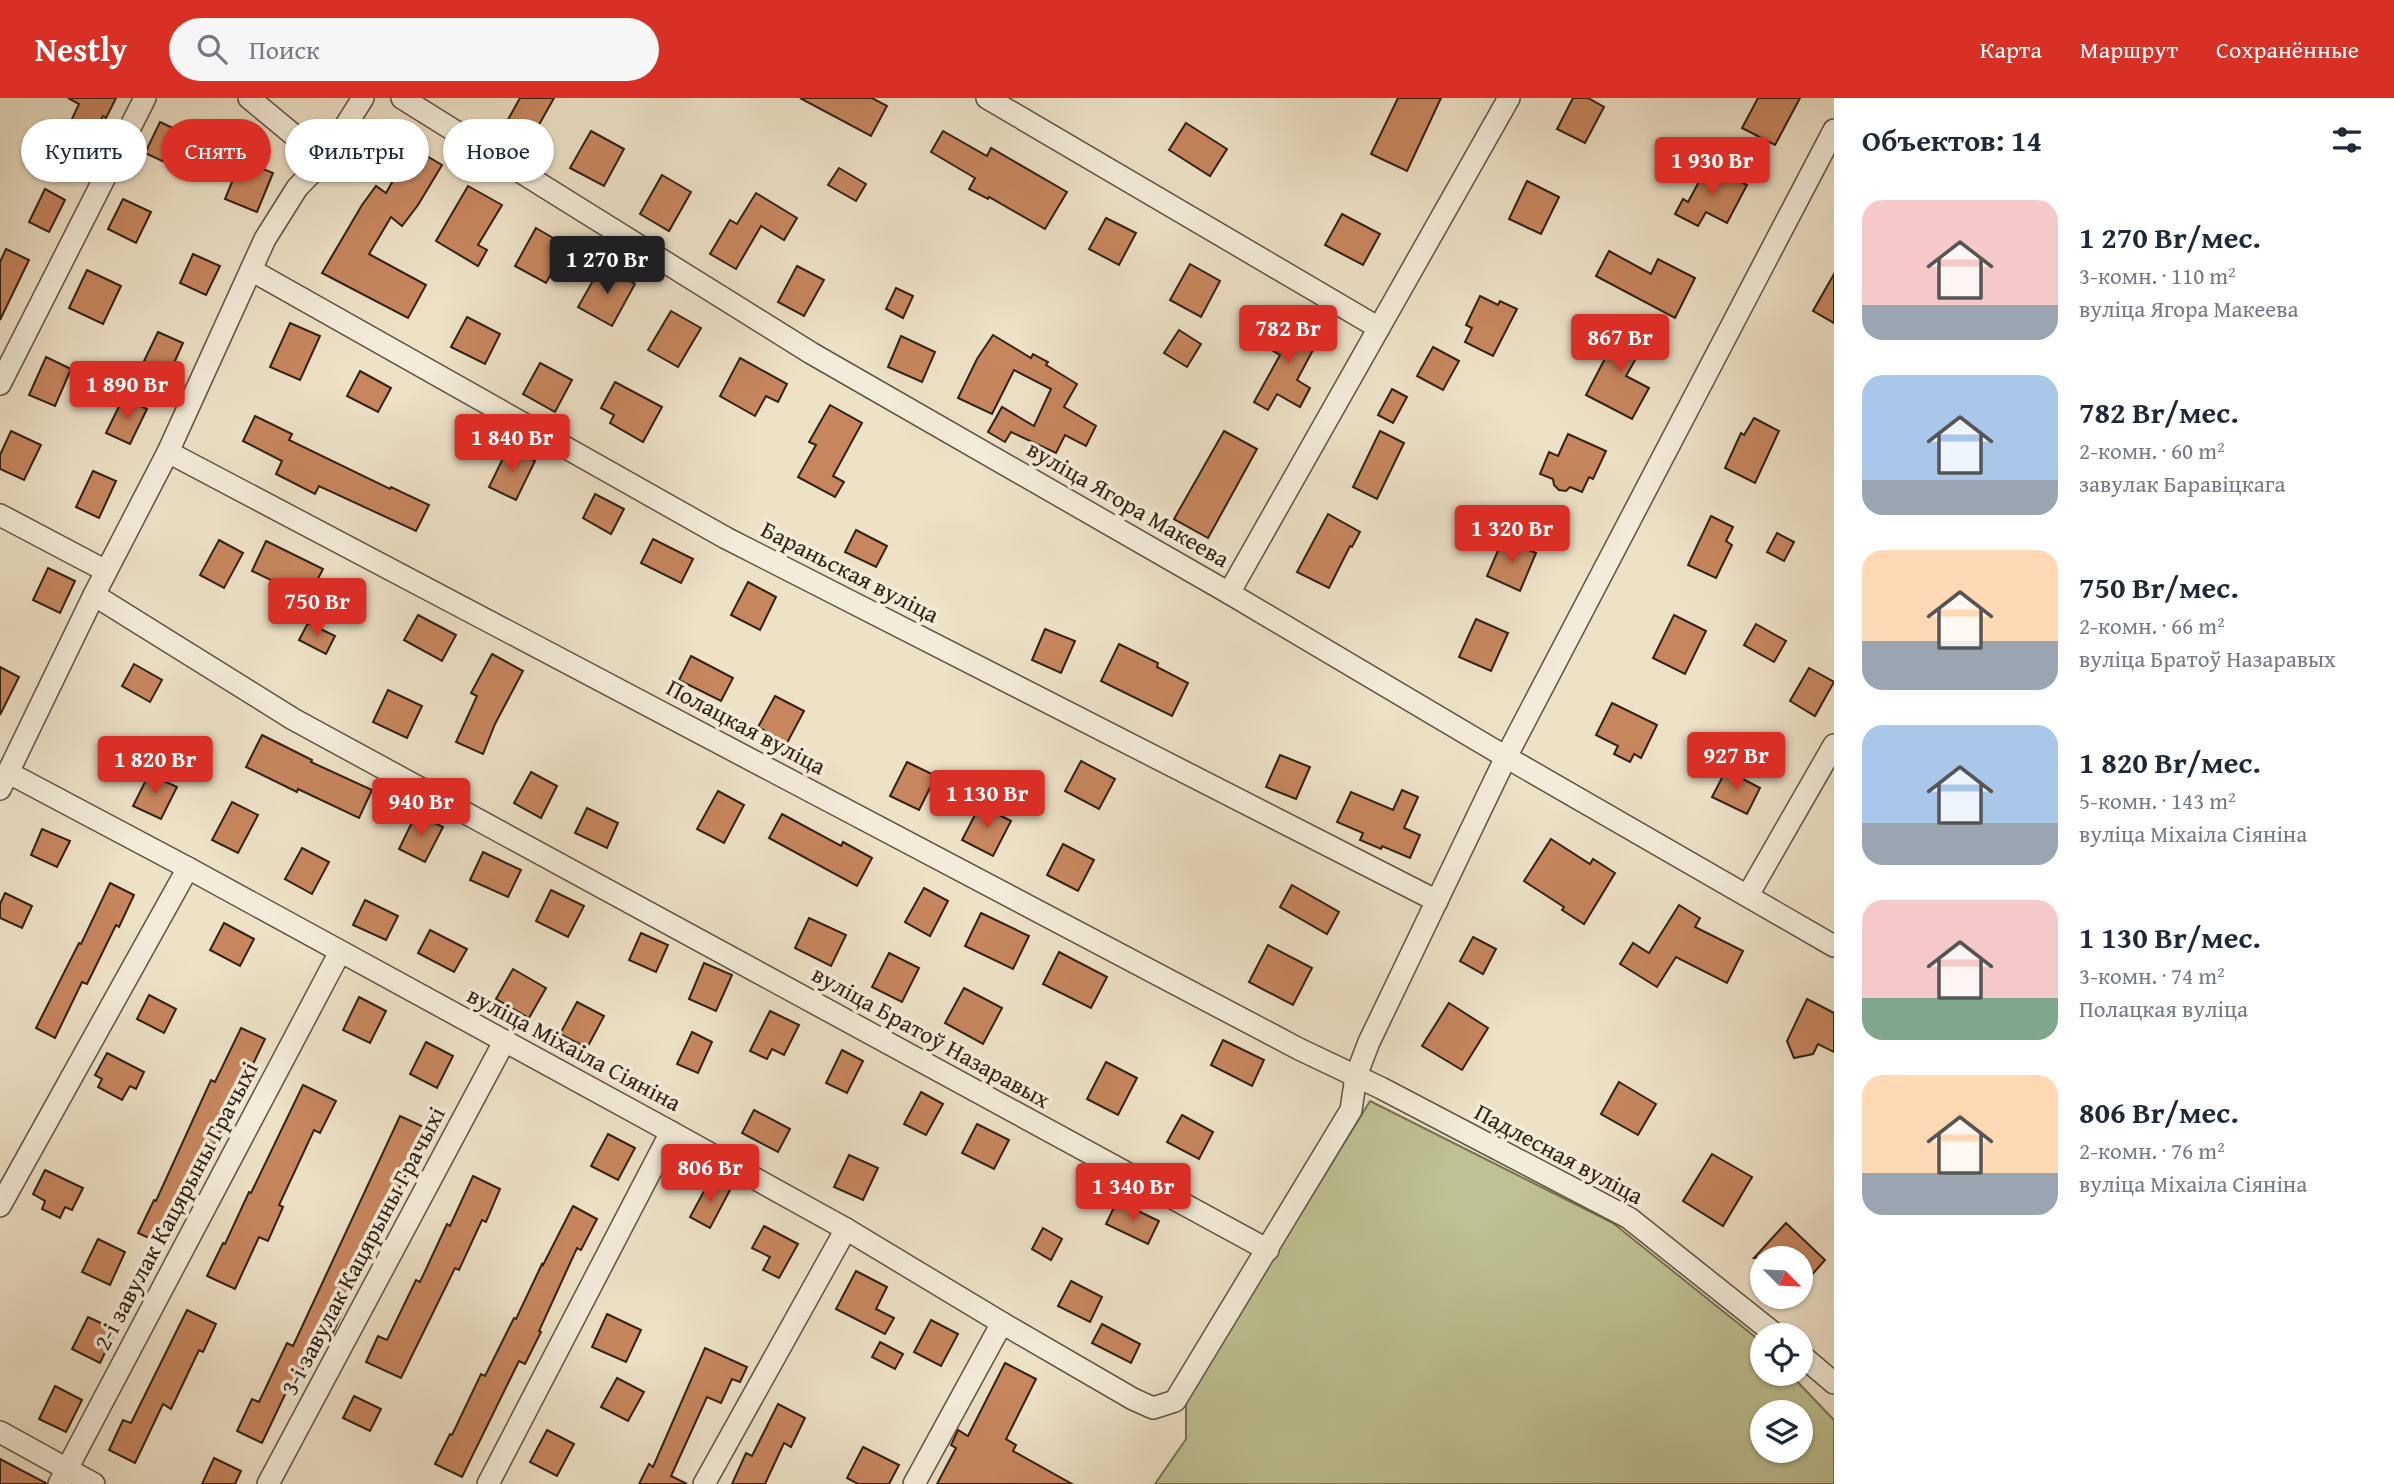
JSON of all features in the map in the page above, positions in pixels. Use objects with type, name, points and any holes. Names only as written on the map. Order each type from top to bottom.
[{"type":"street","points":[[0,384],[145,98]]},
{"type":"street","points":[[249,98],[285,128]]},
{"type":"street","points":[[350,119],[363,98]]},
{"type":"street","name":"вуліца Ягора Макеева","points":[[402,98],[811,353],[1834,946]]},
{"type":"street","points":[[986,98],[1379,328]]},
{"type":"street","points":[[1229,593],[1509,98]]},
{"type":"street","points":[[1268,1250],[1352,1110],[1356,1076],[1369,1042],[1506,757],[1834,130]]},
{"type":"street","points":[[4,781],[94,595],[168,452],[265,239],[303,182]]},
{"type":"street","name":"Бараньская вуліца","points":[[251,270],[726,538],[1437,901]]},
{"type":"street","name":"Полацкая вуліца","points":[[168,452],[1299,1049]]},
{"type":"street","points":[[0,515],[106,571]]},
{"type":"street","name":"вуліца Братоў Назаравых","points":[[94,595],[293,719],[1268,1250]]},
{"type":"street","points":[[1748,895],[1834,746]]},
{"type":"street","name":"вуліца Міхаіла Сіяніна","points":[[4,781],[188,868],[846,1229],[1002,1323],[1153,1408],[1175,1401],[1268,1250]]},
{"type":"street","points":[[0,1206],[188,868]]},
{"type":"street","name":"2-і завулак Кацярыны Грачыхі","points":[[63,1477],[340,952]]},
{"type":"street","name":"3-і завулак Кацярыны Грачыхі","points":[[268,1484],[504,1042]]},
{"type":"street","name":"Падлесная вуліца","points":[[1299,1049],[1629,1218],[1761,1323]]},
{"type":"street","points":[[488,1484],[671,1132]]},
{"type":"street","points":[[704,1484],[846,1229]]},
{"type":"street","points":[[914,1484],[1002,1323]]},
{"type":"street","points":[[1813,1365],[1834,1383]]},
{"type":"street","points":[[0,1432],[63,1477],[94,1484]]},
{"type":"green space","points":[[1370,1101],[1613,1223],[1750,1333],[1750,1386],[1801,1386],[1834,1420],[1834,1484],[1155,1484],[1186,1439],[1186,1401]]},
{"type":"building","points":[[68,98],[116,98],[106,118],[103,116],[102,119],[72,119],[79,104]]},
{"type":"building","points":[[520,98],[554,98],[542,119],[508,119]]},
{"type":"building","points":[[800,98],[872,98],[887,106],[871,136]]},
{"type":"building","points":[[1398,98],[1441,98],[1407,171],[1371,154]]},
{"type":"building","points":[[1573,98],[1588,98],[1604,107],[1585,143],[1557,129]]},
{"type":"building","points":[[1758,98],[1800,98],[1775,145],[1742,128]]},
{"type":"building","points":[[161,122],[161,160],[147,154]]},
{"type":"building","points":[[1186,123],[1227,149],[1210,176],[1169,150]]},
{"type":"building","points":[[591,131],[624,149],[604,186],[570,168]]},
{"type":"building","points":[[943,131],[987,156],[991,148],[1067,192],[1045,229],[989,197],[988,199],[969,189],[975,178],[931,152]]},
{"type":"building","points":[[429,157],[442,165],[402,226],[391,217],[369,254],[426,285],[408,318],[322,273],[376,186],[386,193],[392,182],[429,182]]},
{"type":"building","points":[[1708,165],[1747,185],[1727,223],[1706,212],[1698,226],[1675,214],[1683,199],[1688,202]]},
{"type":"building","points":[[839,168],[866,184],[856,201],[828,185]]},
{"type":"building","points":[[662,175],[691,192],[669,231],[640,214]]},
{"type":"building","points":[[1527,181],[1559,197],[1541,234],[1509,219]]},
{"type":"building","points":[[232,182],[269,182],[257,212],[225,199]]},
{"type":"building","points":[[468,186],[502,205],[478,245],[487,250],[478,266],[436,241]]},
{"type":"building","points":[[45,189],[65,200],[49,232],[29,222]]},
{"type":"building","points":[[756,193],[797,218],[784,240],[761,226],[736,269],[710,254],[730,220],[737,224]]},
{"type":"building","points":[[123,199],[151,212],[136,243],[108,229]]},
{"type":"building","points":[[1342,214],[1380,234],[1363,265],[1325,245]]},
{"type":"building","points":[[1106,218],[1136,233],[1119,265],[1089,249]]},
{"type":"building","points":[[536,228],[567,246],[546,283],[515,266]]},
{"type":"building","points":[[6,249],[29,260],[0,320],[0,262]]},
{"type":"building","points":[[1609,251],[1651,274],[1658,259],[1695,278],[1675,318],[1596,276]]},
{"type":"building","points":[[193,254],[220,266],[206,295],[180,283]]},
{"type":"building","points":[[1190,264],[1220,281],[1201,317],[1170,300]]},
{"type":"building","points":[[602,265],[635,284],[612,326],[578,307]]},
{"type":"building","points":[[797,266],[824,280],[804,316],[778,302]]},
{"type":"building","points":[[87,270],[121,286],[103,324],[69,308]]},
{"type":"building","points":[[1834,274],[1834,323],[1813,311]]},
{"type":"building","points":[[896,288],[913,296],[903,318],[886,309]]},
{"type":"building","points":[[1480,296],[1498,305],[1500,301],[1517,309],[1493,356],[1465,342],[1472,328],[1466,325]]},
{"type":"building","points":[[671,311],[701,328],[678,367],[648,350]]},
{"type":"building","points":[[467,317],[500,334],[485,364],[451,347]]},
{"type":"building","points":[[1284,317],[1320,337],[1297,380],[1310,388],[1300,407],[1277,394],[1268,410],[1254,402],[1280,355],[1268,348]]},
{"type":"building","points":[[290,323],[320,336],[300,380],[270,367]]},
{"type":"building","points":[[1618,323],[1647,339],[1626,376],[1649,388],[1632,419],[1586,395],[1612,345],[1608,342]]},
{"type":"building","points":[[1179,330],[1201,344],[1187,367],[1164,353]]},
{"type":"building","points":[[158,332],[183,343],[170,372],[144,361]]},
{"type":"building","points":[[993,335],[1031,358],[1033,354],[1048,362],[1046,365],[1077,384],[1064,407],[1096,426],[1086,446],[1065,435],[1056,453],[1011,432],[1005,442],[988,432],[1002,407],[1034,426],[1051,389],[1014,370],[992,414],[958,398],[977,359]]},
{"type":"building","points":[[901,336],[935,352],[922,382],[888,367]]},
{"type":"building","points":[[1433,347],[1459,361],[1443,390],[1417,376]]},
{"type":"building","points":[[46,357],[71,369],[55,406],[29,395]]},
{"type":"building","points":[[740,358],[787,384],[778,402],[766,396],[755,416],[720,396]]},
{"type":"building","points":[[540,363],[572,380],[555,412],[523,394]]},
{"type":"building","points":[[360,371],[391,388],[378,412],[347,396]]},
{"type":"building","points":[[615,382],[662,407],[643,442],[610,423],[614,415],[601,408]]},
{"type":"building","points":[[1392,389],[1407,397],[1393,423],[1378,415]]},
{"type":"building","points":[[123,398],[147,409],[130,444],[106,433]]},
{"type":"building","points":[[830,405],[862,423],[833,476],[844,482],[835,497],[798,477],[816,445],[809,442]]},
{"type":"building","points":[[255,416],[292,434],[289,440],[429,505],[416,531],[319,486],[315,494],[276,474],[282,461],[243,441]]},
{"type":"building","points":[[1754,418],[1779,431],[1755,483],[1725,468],[1741,433],[1744,435]]},
{"type":"building","points":[[11,431],[41,445],[24,480],[0,469],[0,455]]},
{"type":"building","points":[[1224,431],[1257,449],[1208,538],[1174,519]]},
{"type":"building","points":[[1380,431],[1404,443],[1377,499],[1353,487]]},
{"type":"building","points":[[1568,434],[1606,451],[1593,479],[1589,477],[1582,492],[1570,487],[1566,491],[1559,490],[1553,479],[1540,474],[1549,452],[1558,456]]},
{"type":"building","points":[[508,448],[535,461],[516,500],[489,487]]},
{"type":"building","points":[[93,471],[116,481],[99,518],[76,507]]},
{"type":"building","points":[[595,494],[624,509],[611,534],[583,518]]},
{"type":"building","points":[[1328,514],[1360,532],[1329,588],[1297,572]]},
{"type":"building","points":[[1711,516],[1733,527],[1726,541],[1732,545],[1716,578],[1688,565]]},
{"type":"building","points":[[856,530],[887,546],[876,567],[845,552]]},
{"type":"building","points":[[1777,533],[1794,542],[1784,561],[1767,552]]},
{"type":"building","points":[[653,539],[693,559],[681,583],[641,563]]},
{"type":"building","points":[[1503,539],[1536,553],[1520,591],[1487,576]]},
{"type":"building","points":[[219,540],[243,553],[224,588],[200,575]]},
{"type":"building","points":[[266,541],[323,569],[308,598],[252,571]]},
{"type":"building","points":[[48,568],[75,581],[60,613],[33,600]]},
{"type":"building","points":[[748,582],[776,597],[760,630],[731,615]]},
{"type":"building","points":[[418,615],[456,635],[442,661],[404,640]]},
{"type":"building","points":[[1674,615],[1706,631],[1685,674],[1653,658]]},
{"type":"building","points":[[1476,619],[1508,633],[1491,671],[1459,657]]},
{"type":"building","points":[[308,623],[335,636],[326,654],[299,640]]},
{"type":"building","points":[[1756,624],[1786,641],[1774,662],[1744,645]]},
{"type":"building","points":[[1045,629],[1075,641],[1061,673],[1032,660]]},
{"type":"building","points":[[1119,644],[1158,663],[1157,667],[1188,683],[1172,716],[1101,681]]},
{"type":"building","points":[[492,654],[523,671],[495,724],[483,754],[456,742],[477,696],[471,693]]},
{"type":"building","points":[[691,656],[733,678],[721,701],[679,680]]},
{"type":"building","points":[[134,664],[162,680],[150,702],[122,686]]},
{"type":"building","points":[[0,667],[19,677],[0,715]]},
{"type":"building","points":[[1809,668],[1834,682],[1815,716],[1790,701]]},
{"type":"building","points":[[388,690],[422,706],[407,738],[373,722]]},
{"type":"building","points":[[775,696],[804,711],[787,743],[758,727]]},
{"type":"building","points":[[1612,703],[1657,725],[1641,758],[1634,754],[1630,762],[1614,754],[1618,746],[1596,735]]},
{"type":"building","points":[[262,735],[312,760],[311,762],[372,790],[359,818],[246,767]]},
{"type":"building","points":[[1280,755],[1310,767],[1296,799],[1266,787]]},
{"type":"building","points":[[1081,761],[1115,779],[1099,809],[1065,791]]},
{"type":"building","points":[[907,762],[936,776],[919,810],[890,796]]},
{"type":"building","points":[[1726,770],[1760,788],[1747,814],[1712,797]]},
{"type":"building","points":[[531,772],[557,786],[541,818],[514,803]]},
{"type":"building","points":[[149,774],[177,787],[161,819],[133,806]]},
{"type":"building","points":[[1402,790],[1418,797],[1404,828],[1420,835],[1410,858],[1360,840],[1363,833],[1337,822],[1351,792],[1393,810]]},
{"type":"building","points":[[718,791],[744,805],[724,843],[697,829]]},
{"type":"building","points":[[232,802],[258,815],[238,853],[212,840]]},
{"type":"building","points":[[980,805],[1011,821],[993,856],[962,840]]},
{"type":"building","points":[[587,808],[618,823],[607,848],[575,833]]},
{"type":"building","points":[[416,814],[443,827],[425,862],[399,849]]},
{"type":"building","points":[[782,814],[841,846],[843,842],[872,858],[857,886],[769,838]]},
{"type":"building","points":[[42,829],[70,841],[57,867],[31,855]]},
{"type":"building","points":[[1551,839],[1590,864],[1593,859],[1615,873],[1584,924],[1562,910],[1564,907],[1524,881]]},
{"type":"building","points":[[1063,844],[1094,860],[1078,891],[1047,875]]},
{"type":"building","points":[[302,848],[329,862],[312,894],[285,879]]},
{"type":"building","points":[[483,852],[521,870],[508,897],[470,880]]},
{"type":"building","points":[[110,883],[134,895],[87,984],[82,982],[55,1038],[36,1028]]},
{"type":"building","points":[[1292,885],[1339,912],[1327,934],[1280,907]]},
{"type":"building","points":[[924,888],[948,901],[930,936],[905,922]]},
{"type":"building","points":[[551,890],[584,906],[568,937],[536,921]]},
{"type":"building","points":[[5,893],[32,906],[22,928],[0,918],[0,904]]},
{"type":"building","points":[[365,900],[398,916],[386,940],[353,925]]},
{"type":"building","points":[[1679,905],[1700,918],[1695,927],[1743,951],[1727,983],[1676,957],[1657,987],[1620,964],[1633,943],[1649,953]]},
{"type":"building","points":[[981,913],[1029,936],[1013,969],[965,946]]},
{"type":"building","points":[[809,918],[846,935],[831,966],[795,948]]},
{"type":"building","points":[[224,923],[254,939],[240,966],[210,950]]},
{"type":"building","points":[[430,930],[467,949],[454,972],[418,953]]},
{"type":"building","points":[[641,933],[668,945],[656,972],[629,960]]},
{"type":"building","points":[[1473,937],[1496,949],[1483,974],[1460,961]]},
{"type":"building","points":[[1268,945],[1312,968],[1293,1005],[1249,982]]},
{"type":"building","points":[[1059,952],[1107,977],[1091,1008],[1043,984]]},
{"type":"building","points":[[889,953],[919,968],[902,1002],[872,987]]},
{"type":"building","points":[[704,963],[732,975],[716,1011],[689,999]]},
{"type":"building","points":[[513,969],[546,988],[529,1018],[496,999]]},
{"type":"building","points":[[964,988],[1002,1008],[983,1044],[945,1023]]},
{"type":"building","points":[[149,995],[176,1009],[164,1033],[137,1019]]},
{"type":"building","points":[[359,997],[386,1011],[370,1043],[343,1030]]},
{"type":"building","points":[[1807,999],[1834,1013],[1834,1052],[1818,1044],[1813,1054],[1794,1058],[1787,1041]]},
{"type":"building","points":[[577,1002],[604,1016],[587,1048],[560,1034]]},
{"type":"building","points":[[1449,1003],[1488,1028],[1462,1070],[1422,1046]]},
{"type":"building","points":[[770,1011],[799,1025],[784,1055],[772,1049],[767,1059],[750,1051]]},
{"type":"building","points":[[241,1028],[265,1039],[166,1246],[138,1233],[154,1200],[156,1201],[211,1080],[215,1082]]},
{"type":"building","points":[[692,1032],[712,1042],[698,1073],[677,1064]]},
{"type":"building","points":[[1223,1040],[1264,1060],[1252,1086],[1211,1065]]},
{"type":"building","points":[[426,1042],[453,1056],[437,1088],[410,1074]]},
{"type":"building","points":[[842,1050],[863,1061],[847,1093],[826,1083]]},
{"type":"building","points":[[107,1053],[144,1072],[136,1089],[130,1086],[122,1100],[98,1087],[102,1079],[95,1075]]},
{"type":"building","points":[[1106,1062],[1137,1078],[1118,1115],[1087,1099]]},
{"type":"building","points":[[1619,1082],[1656,1104],[1638,1135],[1601,1114]]},
{"type":"building","points":[[303,1085],[336,1101],[320,1133],[314,1130],[279,1205],[283,1207],[268,1241],[259,1237],[235,1289],[207,1276]]},
{"type":"building","points":[[921,1092],[943,1104],[926,1135],[904,1124]]},
{"type":"building","points":[[754,1110],[790,1129],[778,1152],[742,1133]]},
{"type":"building","points":[[1182,1115],[1213,1132],[1199,1159],[1167,1142]]},
{"type":"building","points":[[400,1116],[428,1129],[345,1301],[347,1302],[332,1335],[321,1330],[295,1386],[290,1384],[262,1443],[237,1431],[252,1399],[259,1402],[287,1343],[293,1346]]},
{"type":"building","points":[[977,1124],[1009,1140],[994,1169],[962,1153]]},
{"type":"building","points":[[608,1134],[635,1148],[618,1180],[591,1166]]},
{"type":"building","points":[[1712,1154],[1752,1177],[1723,1226],[1683,1201]]},
{"type":"building","points":[[849,1155],[878,1168],[863,1200],[834,1187]]},
{"type":"building","points":[[45,1170],[83,1188],[72,1210],[65,1207],[60,1218],[42,1209],[45,1201],[33,1194]]},
{"type":"building","points":[[473,1176],[500,1189],[486,1222],[482,1220],[459,1270],[455,1268],[401,1378],[366,1362],[378,1336],[387,1340],[416,1280],[420,1282],[447,1224],[450,1226]]},
{"type":"building","points":[[710,1180],[730,1190],[710,1228],[690,1217]]},
{"type":"building","points":[[1117,1201],[1159,1221],[1148,1244],[1106,1224]]},
{"type":"building","points":[[573,1206],[597,1219],[581,1250],[577,1248],[525,1364],[519,1361],[462,1477],[435,1464],[481,1374],[485,1376],[514,1318],[516,1319]]},
{"type":"building","points":[[1786,1223],[1810,1246],[1765,1246]]},
{"type":"building","points":[[764,1226],[798,1244],[779,1278],[763,1270],[770,1257],[752,1248]]},
{"type":"building","points":[[1043,1228],[1062,1239],[1051,1260],[1032,1249]]},
{"type":"building","points":[[98,1239],[125,1252],[110,1285],[82,1272]]},
{"type":"building","points":[[1813,1249],[1825,1260],[1813,1274]]},
{"type":"building","points":[[856,1271],[887,1287],[876,1309],[894,1318],[885,1334],[836,1309]]},
{"type":"building","points":[[1071,1281],[1102,1297],[1090,1322],[1058,1306]]},
{"type":"building","points":[[187,1310],[216,1324],[203,1352],[199,1350],[171,1409],[163,1404],[135,1463],[109,1450],[123,1420],[131,1423]]},
{"type":"building","points":[[607,1314],[641,1330],[626,1362],[592,1347]]},
{"type":"building","points":[[88,1317],[116,1330],[100,1363],[72,1349]]},
{"type":"building","points":[[931,1320],[958,1334],[941,1366],[914,1352]]},
{"type":"building","points":[[1102,1324],[1140,1344],[1131,1363],[1092,1343]]},
{"type":"building","points":[[880,1342],[903,1354],[895,1369],[872,1357]]},
{"type":"building","points":[[705,1348],[747,1367],[740,1382],[732,1379],[721,1403],[707,1397],[671,1476],[687,1484],[639,1484],[649,1464],[653,1467]]},
{"type":"building","points":[[1005,1363],[1036,1379],[1006,1439],[1016,1445],[1013,1451],[1072,1484],[937,1484],[956,1448],[951,1445],[958,1430],[968,1436]]},
{"type":"building","points":[[617,1378],[644,1392],[628,1421],[601,1407]]},
{"type":"building","points":[[55,1386],[82,1400],[66,1432],[39,1419]]},
{"type":"building","points":[[354,1396],[381,1409],[370,1431],[343,1418]]},
{"type":"building","points":[[778,1404],[805,1418],[791,1447],[784,1443],[765,1484],[732,1484],[746,1453],[752,1456]]},
{"type":"building","points":[[547,1430],[574,1444],[557,1476],[530,1462]]},
{"type":"building","points":[[863,1447],[899,1465],[889,1484],[858,1484],[847,1478]]},
{"type":"building","points":[[214,1458],[241,1471],[235,1484],[202,1484]]},
{"type":"building","points":[[0,1459],[46,1483],[46,1484],[0,1484]]}]
